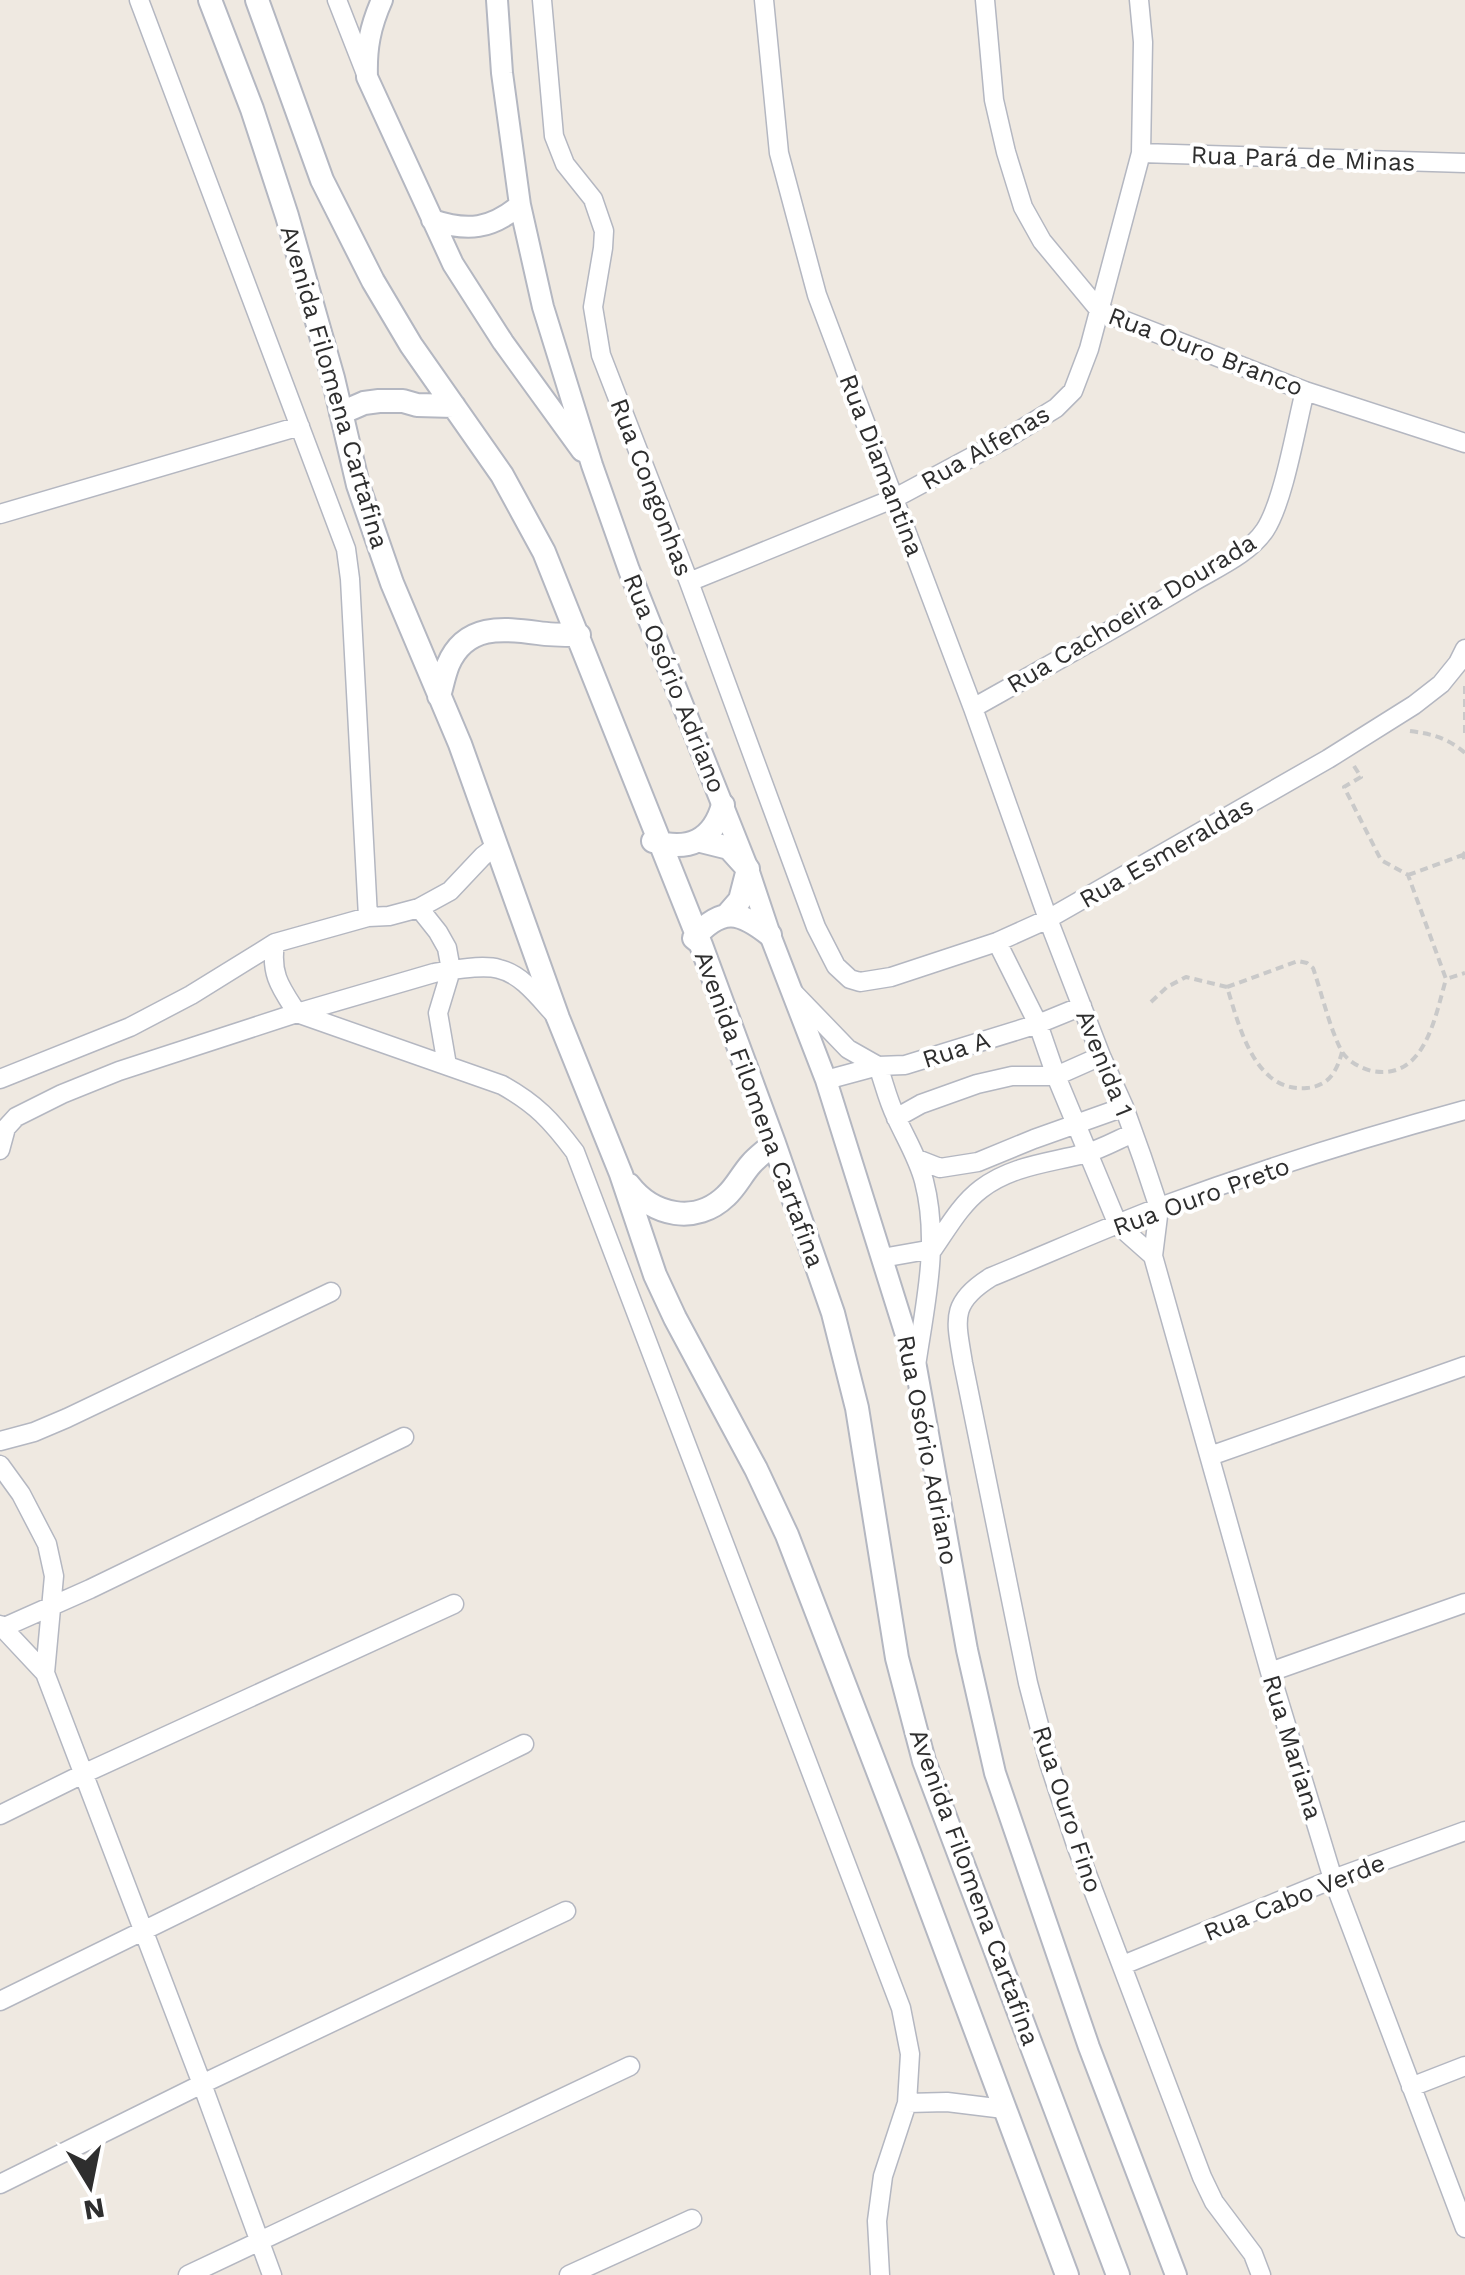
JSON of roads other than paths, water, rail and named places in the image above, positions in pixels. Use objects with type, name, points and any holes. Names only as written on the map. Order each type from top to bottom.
[{"type":"main road","name":"Avenida Filomena Cartafina","points":[[210,0],[287,216],[358,485],[386,567],[460,744],[656,1276],[786,1534],[1067,2275]]},
{"type":"main road","name":"Avenida Filomena Cartafina","points":[[257,0],[322,180],[373,280],[412,345],[502,475],[544,552],[702,944],[832,1312],[857,1408],[897,1658],[924,1761],[1118,2275]]},
{"type":"main road","points":[[341,413],[378,400],[454,406]]},
{"type":"main road","points":[[440,696],[448,664],[466,641],[477,634],[510,628],[578,635]]},
{"type":"main road","points":[[701,841],[719,820],[723,806]]},
{"type":"main road","points":[[654,824],[650,839],[658,843],[680,846],[701,841],[729,848],[748,869],[740,900],[727,915],[704,927],[694,938],[702,944]]},
{"type":"main road","points":[[727,915],[751,920],[770,935]]},
{"type":"main road","points":[[621,1174],[649,1205],[674,1214],[694,1213],[718,1204],[774,1142]]},
{"type":"street","points":[[139,0],[346,549],[368,917]]},
{"type":"street","points":[[337,0],[367,77]]},
{"type":"street","name":"Rua Osório Adriano","points":[[382,0],[366,46],[367,77],[453,264],[592,465]]},
{"type":"street","name":"Rua Osório Adriano","points":[[497,0],[502,74],[520,204],[544,307],[592,465],[630,570],[826,1080],[916,1366],[967,1650],[995,1773],[1088,2047],[1176,2275]]},
{"type":"street","name":"Rua Congonhas","points":[[542,0],[554,136],[566,164],[593,199],[604,231],[593,308],[601,355],[816,927],[836,966]]},
{"type":"street","name":"Rua Diamantina","points":[[764,0],[779,153],[817,295],[1048,919]]},
{"type":"street","name":"Rua Ouro Branco","points":[[985,0],[994,100],[1023,206],[1042,241],[1100,311],[1305,391],[1465,444]]},
{"type":"street","name":"Rua Alfenas","points":[[689,582],[895,498],[1009,437],[1056,408],[1072,391],[1100,311],[1142,153],[1143,42],[1139,0]]},
{"type":"street","name":"Rua Pará de Minas","points":[[1142,153],[1465,163]]},
{"type":"street","points":[[432,220],[450,226],[477,227],[504,218],[520,204]]},
{"type":"street","name":"Rua Cachoeira Dourada","points":[[973,708],[1244,551],[1264,532],[1273,514],[1305,391]]},
{"type":"street","points":[[0,514],[300,426]]},
{"type":"street","name":"Rua Esmeraldas","points":[[836,966],[850,979],[876,981],[997,942],[1048,919],[1310,771],[1414,704],[1441,684],[1465,649]]},
{"type":"street","points":[[0,1079],[130,1027],[276,944],[368,917],[419,908],[450,892],[496,846]]},
{"type":"street","points":[[419,908],[447,948],[451,970],[438,1013],[447,1065]]},
{"type":"street","name":"Avenida 1","points":[[1048,919],[1134,1133],[1159,1208]]},
{"type":"street","points":[[997,942],[1038,1024],[1118,1224],[1153,1256]]},
{"type":"street","points":[[276,944],[274,971],[298,1014],[502,1085],[529,1100],[554,1123],[575,1152],[900,2008],[910,2054],[906,2103],[883,2176],[877,2220],[880,2275]]},
{"type":"street","points":[[0,1150],[6,1128],[16,1116],[119,1071],[451,970],[498,968],[514,976],[558,1018]]},
{"type":"street","points":[[792,990],[848,1049],[878,1066],[896,1118],[917,1159],[932,1228],[932,1249],[916,1366]]},
{"type":"street","name":"Rua A","points":[[826,1080],[878,1066],[905,1065],[1038,1024],[1082,1006]]},
{"type":"street","points":[[1056,1076],[1101,1056]]},
{"type":"street","name":"Rua A","points":[[896,1118],[921,1104],[977,1084],[1012,1076],[1056,1076]]},
{"type":"street","points":[[917,1159],[940,1168],[978,1162],[1124,1107]]},
{"type":"street","name":"Rua Ouro Preto","points":[[958,1314],[973,1288],[1118,1224],[1400,1128],[1465,1110]]},
{"type":"street","points":[[882,1258],[932,1249],[980,1189],[1008,1174],[1087,1153],[1134,1133]]},
{"type":"street","name":"Rua Mariana","points":[[1159,1208],[1153,1256],[1270,1672],[1333,1879],[1465,2228]]},
{"type":"street","points":[[0,1441],[67,1418],[332,1292]]},
{"type":"street","name":"Rua Ouro Fino","points":[[958,1314],[963,1363],[1028,1683],[1049,1763],[1076,1845],[1202,2177],[1214,2202],[1253,2254],[1261,2275]]},
{"type":"street","points":[[1210,1456],[1465,1366]]},
{"type":"street","points":[[272,2275],[45,1673],[1,1627],[50,1608],[404,1437]]},
{"type":"street","points":[[0,1465],[48,1544],[54,1576],[45,1673]]},
{"type":"street","points":[[1270,1672],[1465,1603]]},
{"type":"street","points":[[0,1816],[454,1604]]},
{"type":"street","points":[[0,2000],[524,1744]]},
{"type":"street","name":"Rua Cabo Verde","points":[[1123,1965],[1333,1879],[1465,1831]]},
{"type":"street","points":[[0,2184],[566,1911]]},
{"type":"street","points":[[188,2275],[630,2066]]},
{"type":"street","points":[[1412,2086],[1465,2066]]},
{"type":"street","points":[[906,2103],[948,2102],[1004,2108]]},
{"type":"street","points":[[569,2275],[692,2218]]}]
